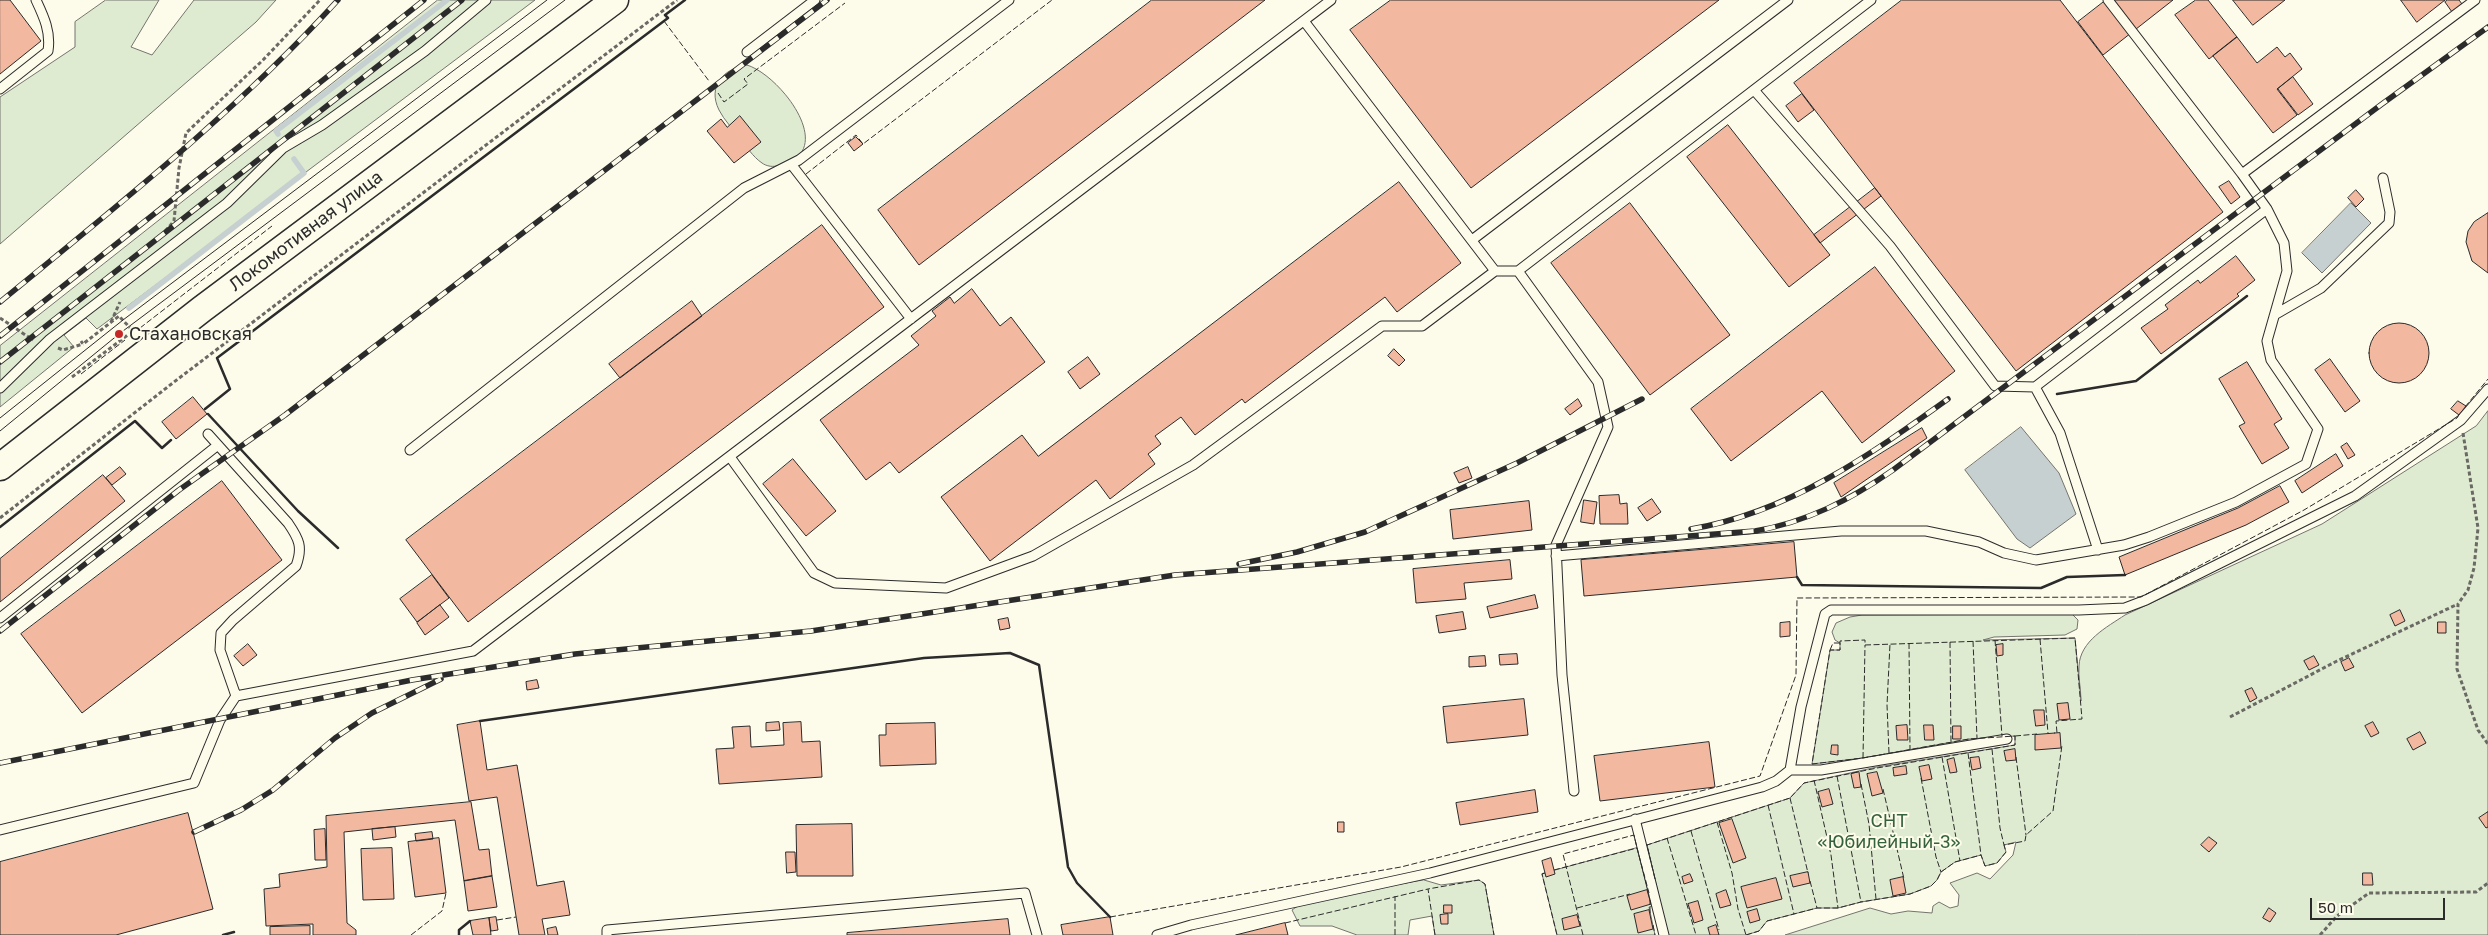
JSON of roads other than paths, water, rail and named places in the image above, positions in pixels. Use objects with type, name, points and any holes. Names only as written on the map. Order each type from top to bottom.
[{"type":"main road","name":"Локомотивная улица","points":[[0,467],[202,309],[615,0]]},
{"type":"lane","points":[[0,89],[48,51],[50,39],[46,21],[36,0]]},
{"type":"lane","points":[[0,388],[50,339],[227,203],[283,148],[322,125],[417,56],[486,0]]},
{"type":"lane","points":[[747,52],[815,0]]},
{"type":"lane","points":[[410,450],[744,188],[791,164],[1009,0]]},
{"type":"lane","points":[[0,830],[194,783],[220,720],[236,696],[472,651],[1331,0]]},
{"type":"lane","points":[[1472,240],[1788,0]]},
{"type":"lane","points":[[730,457],[814,573],[834,583],[946,588],[1033,556],[1193,465],[1382,326],[1422,326],[1495,271],[1518,271],[1872,0]]},
{"type":"lane","points":[[1556,556],[1841,530],[1926,531],[1979,542],[2004,553],[2036,560],[2098,550],[2149,537],[2236,502],[2306,464],[2318,429],[2270,360],[2267,341],[2287,271],[2284,243],[2267,209],[2242,174],[2108,0]]},
{"type":"lane","points":[[2242,174],[2475,0]]},
{"type":"lane","points":[[1304,21],[1495,271]]},
{"type":"lane","points":[[1754,90],[1890,246],[1995,386],[2035,386],[2267,209]]},
{"type":"lane","points":[[791,164],[911,320]]},
{"type":"lane","points":[[2276,314],[2320,288],[2389,223],[2390,212],[2383,178]]},
{"type":"lane","points":[[1518,271],[1598,382],[1607,417],[1608,427],[1556,545],[1562,675],[1574,791]]},
{"type":"lane","points":[[2035,386],[2060,433],[2098,550]]},
{"type":"lane","points":[[1790,770],[1801,707],[1825,614],[1831,610],[2079,610],[2125,608],[2146,600],[2355,496],[2461,420],[2488,389]]},
{"type":"lane","points":[[208,434],[288,523],[298,538],[300,554],[296,566],[233,620],[221,633],[220,650],[236,696]]},
{"type":"lane","points":[[0,618],[218,445]]},
{"type":"lane","points":[[1157,935],[1191,925],[1430,874],[1762,787],[1776,781],[1790,770],[1821,770],[2007,739]]},
{"type":"lane","points":[[1635,819],[1664,935]]},
{"type":"lane","points":[[607,935],[607,930],[1025,893],[1037,935]]},
{"type":"waterway","points":[[278,134],[276,131],[447,0]]},
{"type":"waterway","points":[[129,308],[304,173],[294,159]]},
{"type":"tram line","points":[[0,418],[123,320],[547,0]]},
{"type":"tram line","points":[[0,431],[119,334],[565,0]]},
{"type":"railway","points":[[0,302],[175,157],[259,81],[338,0]]},
{"type":"railway","points":[[0,336],[424,0]]},
{"type":"railway","points":[[0,362],[462,0]]},
{"type":"railway","points":[[0,631],[179,490],[285,415],[827,0]]},
{"type":"railway","points":[[0,763],[412,680],[575,654],[811,631],[1175,575],[1755,531],[1792,522],[1844,500],[1893,470],[2382,104],[2488,27]]},
{"type":"railway","points":[[1239,564],[1297,552],[1365,532],[1517,463],[1642,399]]},
{"type":"railway","points":[[1691,529],[1727,521],[1761,510],[1794,496],[1858,461],[1948,399]]},
{"type":"railway","points":[[194,832],[241,810],[273,790],[335,738],[372,713],[441,679]]},
{"type":"place","name":"Стахановская","points":[[119,334]]},
{"type":"park label","name":"СНТ «Юбилейный-3»","points":[[1889,831]]}]
